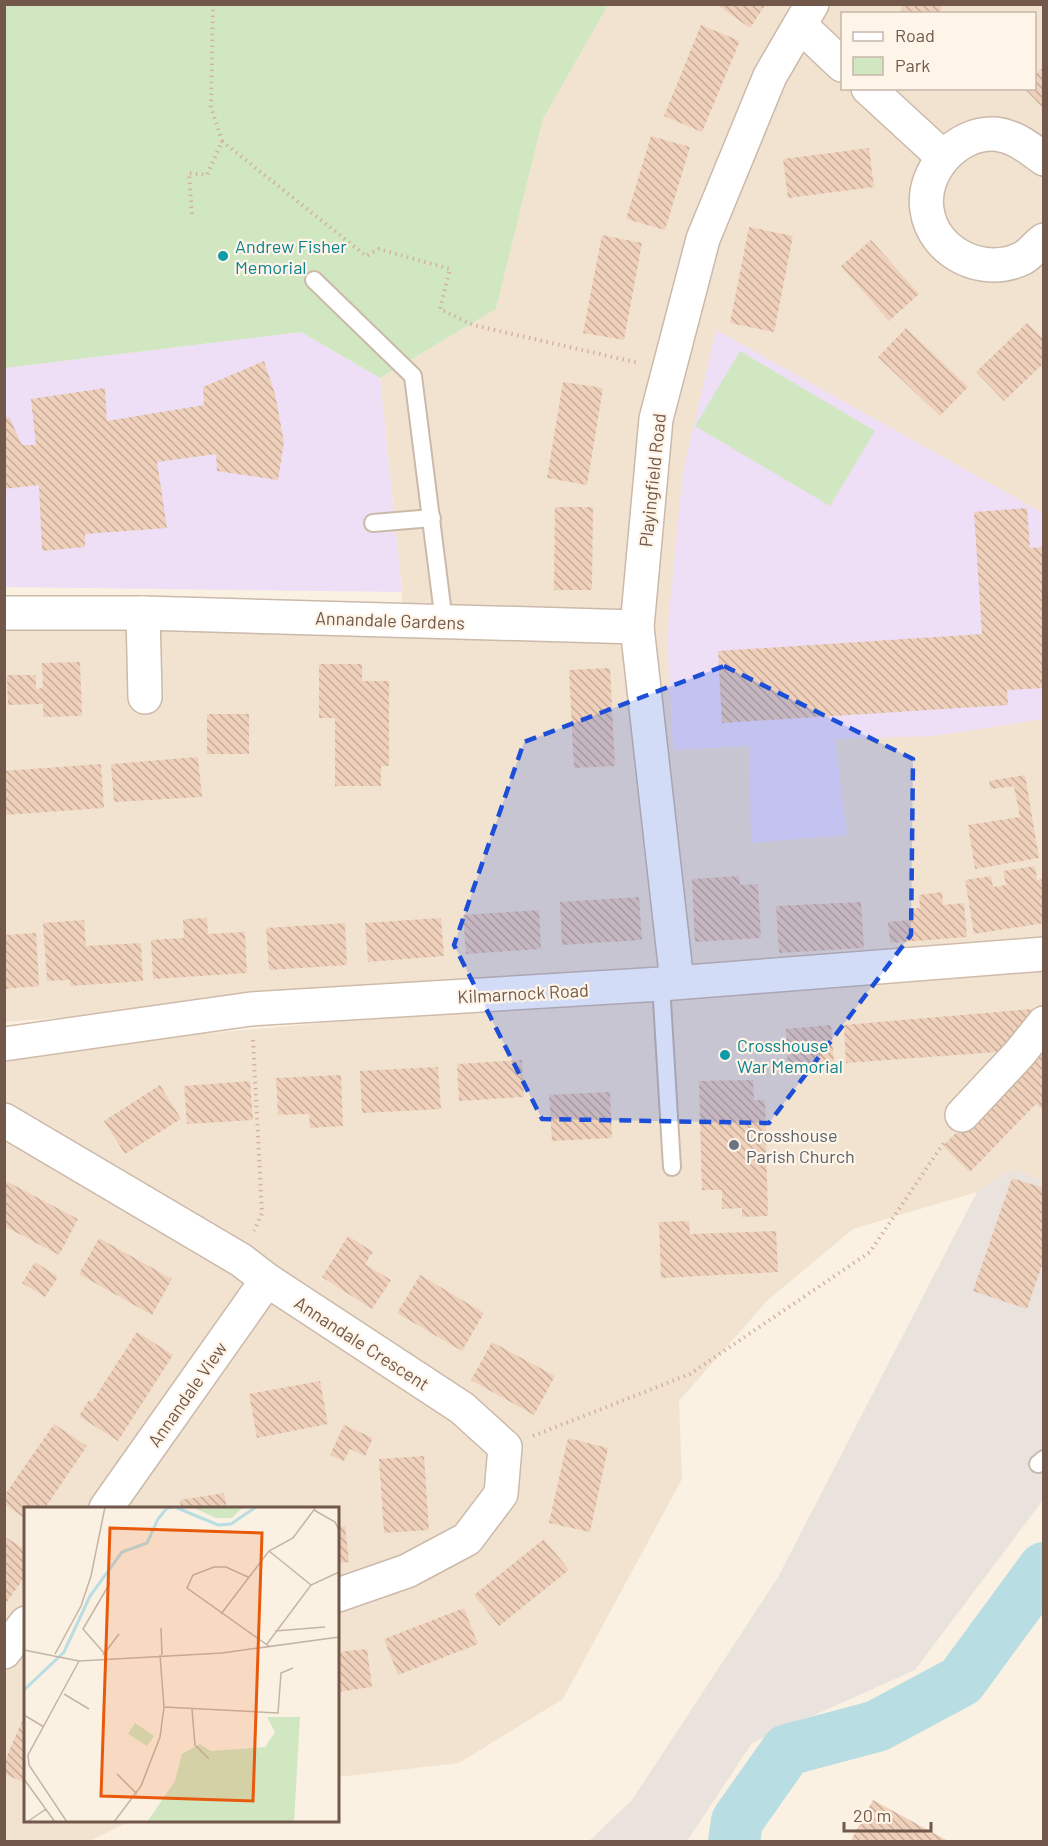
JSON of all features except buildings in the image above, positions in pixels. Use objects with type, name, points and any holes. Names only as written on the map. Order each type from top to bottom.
[{"type":"street","points":[[806,15],[841,62]]},
{"type":"street","name":"Playingfield Road","points":[[669,983],[637,627],[656,419],[703,239],[770,76],[806,15]]},
{"type":"street","points":[[870,90],[942,157]]},
{"type":"street","points":[[1044,159],[1018,140],[996,134],[960,142],[942,157],[928,187],[927,210],[934,231],[946,247],[964,260],[979,264],[1002,265],[1023,257],[1044,240]]},
{"type":"street","name":"Annandale Gardens","points":[[4,612],[142,613],[637,627]]},
{"type":"street","points":[[142,613],[145,697]]},
{"type":"street","name":"Kilmarnock Road","points":[[4,1044],[251,1009],[669,983],[1044,954]]},
{"type":"street","points":[[962,1115],[1019,1054],[1044,1023]]},
{"type":"street","name":"Annandale Crescent","points":[[4,1120],[241,1260],[267,1280],[462,1408],[505,1447]]},
{"type":"street","name":"Annandale View","points":[[107,1507],[267,1280]]},
{"type":"street","points":[[339,1595],[406,1571],[467,1539],[501,1494],[505,1447]]},
{"type":"street","points":[[4,1652],[24,1626]]},
{"type":"lane","points":[[314,280],[413,376],[444,622]]},
{"type":"lane","points":[[373,523],[432,518]]},
{"type":"lane","points":[[669,983],[672,1167]]},
{"type":"path","points":[[213,4],[211,107],[222,141],[366,256],[379,249],[450,269],[440,309],[473,325],[669,370]]},
{"type":"path","points":[[192,214],[189,173],[207,175],[222,141]]},
{"type":"path","points":[[241,1260],[262,1212],[251,1009]]},
{"type":"path","points":[[505,1447],[690,1374],[870,1252],[962,1115]]},
{"type":"highlighted area","points":[[724,666],[913,759],[911,935],[769,1123],[542,1119],[454,945],[524,742]]},
{"type":"shaded area","points":[[608,5],[1043,5],[1043,938],[668,971],[5,1022],[5,603],[402,608],[380,378],[496,309],[543,119]]},
{"type":"shaded area","points":[[716,330],[1043,513],[1043,719],[934,736],[835,739],[847,835],[751,843],[749,746],[673,750],[667,634],[683,472]]},
{"type":"shaded area","points":[[301,332],[380,378],[402,592],[5,587],[4,368]]},
{"type":"shaded area","points":[[1043,957],[1043,1180],[1012,1169],[977,1192],[853,1229],[767,1301],[679,1401],[682,1479],[563,1699],[459,1763],[339,1777],[339,1507],[24,1507],[24,1822],[128,1822],[90,1841],[5,1841],[4,1052]]},
{"type":"shaded area","points":[[1012,1169],[1043,1180],[1043,1500],[915,1670],[752,1743],[687,1841],[588,1842],[632,1800],[777,1579],[977,1192]]},
{"type":"green space","points":[[4,5],[608,5],[543,119],[496,309],[380,378],[301,332],[5,368]]},
{"type":"green space","points":[[740,351],[875,431],[830,506],[695,426]]},
{"type":"waterway","points":[[734,1842],[737,1821],[787,1750],[877,1726],[961,1681],[1044,1568]]},
{"type":"place","name":"Andrew Fisher Memorial","points":[[223,256]]},
{"type":"place","name":"Crosshouse War Memorial","points":[[725,1055]]},
{"type":"place","name":"Crosshouse Parish Church","points":[[734,1145]]}]
